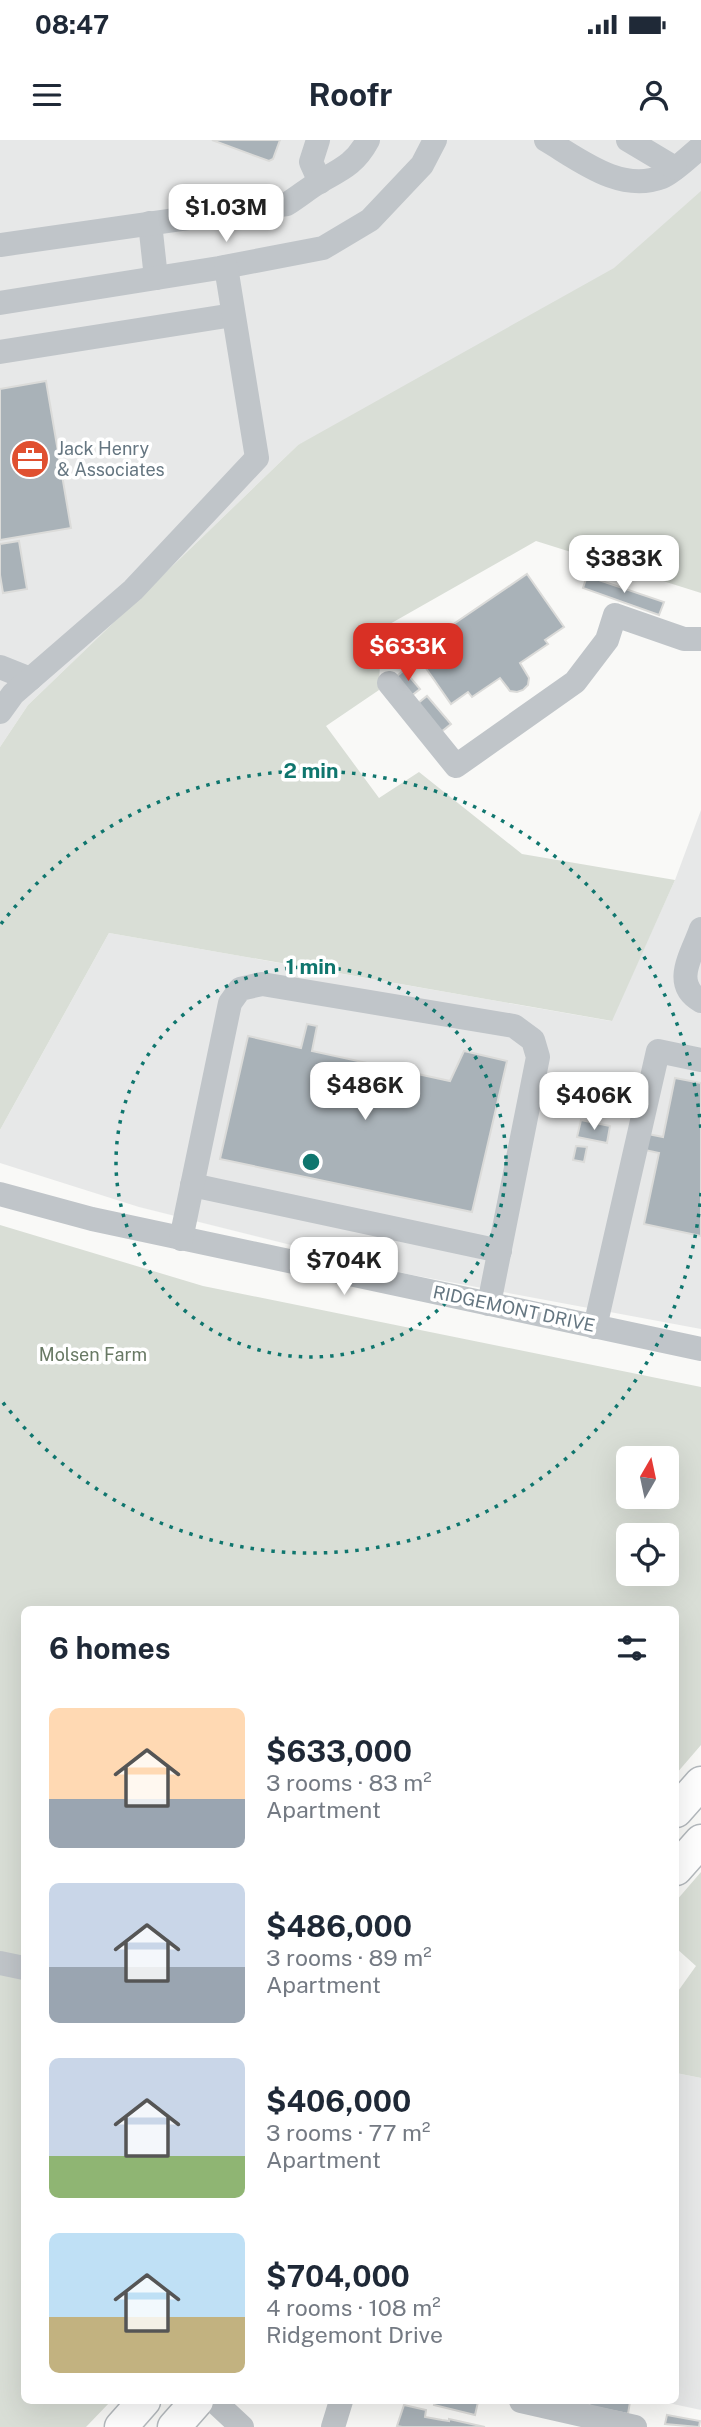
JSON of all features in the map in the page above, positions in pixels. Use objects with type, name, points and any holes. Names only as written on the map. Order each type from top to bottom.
[{"type":"main road","points":[[679,1808],[701,1783]]},
{"type":"main road","points":[[679,1866],[701,1841]]},
{"type":"main road","points":[[121,2427],[141,2404]]},
{"type":"main road","points":[[174,2427],[194,2404]]},
{"type":"street","points":[[318,140],[311,162],[320,182]]},
{"type":"street","points":[[0,245],[287,204],[342,171],[360,154],[368,140]]},
{"type":"street","points":[[0,303],[226,267],[323,248],[370,220],[422,165],[435,140]]},
{"type":"street","points":[[546,140],[606,176],[639,181],[663,177],[701,147]]},
{"type":"street","points":[[628,140],[675,168]]},
{"type":"street","points":[[150,223],[156,278]]},
{"type":"street","points":[[0,712],[13,694],[134,590],[257,458],[226,267]]},
{"type":"street","points":[[0,352],[233,315]]},
{"type":"street","points":[[389,682],[456,766],[575,682],[607,640],[615,615],[684,639],[701,639]]},
{"type":"street","points":[[0,667],[30,679]]},
{"type":"street","points":[[701,929],[685,973],[684,984],[689,994],[701,1001]]},
{"type":"street","points":[[181,1239],[230,1003],[240,989],[262,984],[514,1026],[533,1040],[538,1057],[489,1304]]},
{"type":"street","points":[[595,1327],[658,1051],[701,1060]]},
{"type":"street","points":[[192,1185],[500,1251]]},
{"type":"street","name":"RIDGEMONT DRIVE","points":[[0,1194],[181,1239],[701,1349]]},
{"type":"street","points":[[0,1963],[21,1967]]},
{"type":"street","points":[[218,2404],[242,2427]]},
{"type":"street","points":[[333,2427],[340,2404]]},
{"type":"street","points":[[534,2404],[635,2427]]},
{"type":"shaded area","points":[[0,140],[701,140],[701,302],[298,445],[28,705],[0,747]]},
{"type":"shaded area","points":[[701,810],[701,1329],[407,1274],[139,1207],[0,1163],[0,1130],[109,933],[611,1021],[675,880]]},
{"type":"shaded area","points":[[679,2074],[701,2078],[701,2410],[673,2404],[679,2404]]},
{"type":"green space","points":[[701,191],[701,593],[536,541],[381,629],[379,690],[326,726],[379,798],[419,772],[522,854],[675,880],[612,1021],[109,933],[0,1130],[0,747],[28,705],[298,445],[614,268]]},
{"type":"green space","name":"Molsen Farm","points":[[0,1225],[203,1286],[701,1387],[701,1745],[679,1771],[679,1606],[21,1606],[21,2404],[108,2404],[86,2427],[0,2427]]},
{"type":"green space","points":[[701,1872],[701,2078],[679,2074],[679,1990],[696,1966],[679,1951],[679,1898]]},
{"type":"building","points":[[212,140],[280,140],[273,159],[269,161]]},
{"type":"building","name":"Jack Henry & Associates","points":[[46,381],[71,528],[0,540],[0,389]]},
{"type":"building","points":[[19,541],[27,589],[3,593],[0,544]]},
{"type":"building","points":[[527,574],[564,627],[545,640],[548,644],[520,663],[529,678],[528,685],[523,690],[510,691],[500,678],[472,697],[468,692],[451,704],[414,651]]},
{"type":"building","points":[[587,576],[664,602],[659,615],[583,588]]},
{"type":"building","points":[[404,670],[420,689],[411,696],[396,677]]},
{"type":"building","points":[[427,696],[451,724],[441,732],[417,704]]},
{"type":"building","points":[[307,1024],[317,1026],[312,1051],[450,1081],[464,1051],[507,1061],[472,1212],[220,1159],[248,1036],[301,1048]]},
{"type":"building","points":[[675,1078],[701,1083],[701,1236],[644,1224],[659,1153],[645,1150],[648,1134],[663,1137]]},
{"type":"building","points":[[581,1120],[610,1126],[607,1143],[577,1137]]},
{"type":"building","points":[[576,1146],[587,1147],[584,1162],[573,1160]]},
{"type":"building","points":[[434,2404],[478,2404],[475,2415]]},
{"type":"building","points":[[589,2404],[630,2404],[628,2414]]},
{"type":"building","points":[[404,2405],[426,2410],[425,2417],[485,2427],[397,2426]]},
{"type":"building","points":[[667,2415],[700,2421],[699,2427],[665,2424]]},
{"type":"place","name":"Jack Henry & Associates","points":[[30,459]]}]
